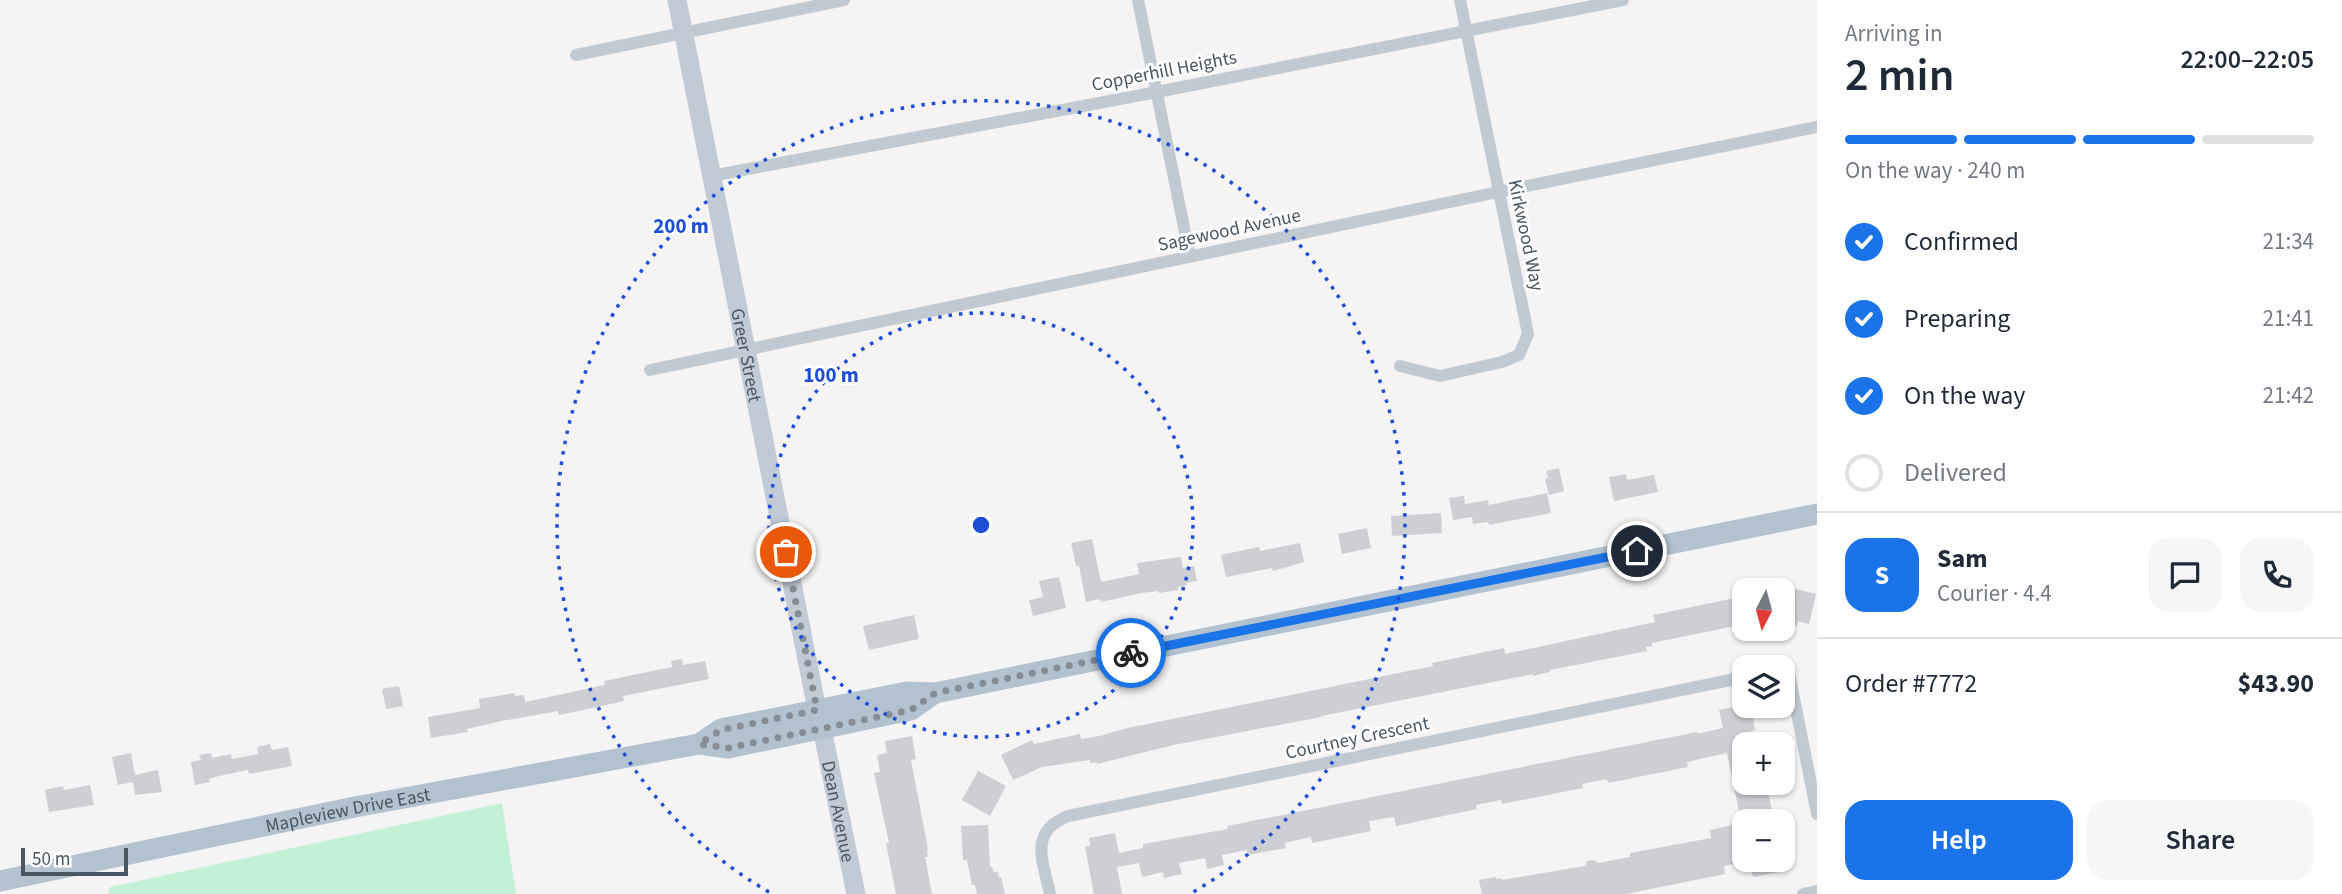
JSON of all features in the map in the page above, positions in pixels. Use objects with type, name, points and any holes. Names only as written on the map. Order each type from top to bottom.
[{"type":"main road","name":"Mapleview Drive East","points":[[0,881],[355,807],[699,744],[721,730],[820,719],[907,692],[935,693],[1817,514]]},
{"type":"street","name":"Greer Street","points":[[677,0],[820,719]]},
{"type":"street","points":[[576,55],[844,0]]},
{"type":"street","points":[[1138,0],[1190,257]]},
{"type":"street","name":"Kirkwood Way","points":[[1400,366],[1440,376],[1502,362],[1519,355],[1528,334],[1460,0]]},
{"type":"street","name":"Copperhill Heights","points":[[711,176],[1623,0]]},
{"type":"street","name":"Sagewood Avenue","points":[[650,370],[1817,127]]},
{"type":"street","name":"Courtney Crescent","points":[[1050,894],[1041,849],[1043,836],[1049,826],[1068,816],[1732,680]]},
{"type":"street","points":[[1795,703],[1817,814]]},
{"type":"street","name":"Dean Avenue","points":[[820,719],[856,894]]},
{"type":"street","points":[[1803,894],[1817,891]]},
{"type":"green space","points":[[502,803],[516,894],[108,894],[110,887]]},
{"type":"building","points":[[1559,468],[1564,491],[1549,495],[1546,471]]},
{"type":"building","points":[[1626,474],[1627,480],[1654,475],[1658,492],[1614,501],[1609,477]]},
{"type":"building","points":[[1547,493],[1551,513],[1489,525],[1488,522],[1473,524],[1472,517],[1453,520],[1449,498],[1464,496],[1465,504],[1488,500],[1489,505]]},
{"type":"building","points":[[1441,513],[1442,533],[1392,536],[1391,516]]},
{"type":"building","points":[[1367,528],[1371,548],[1342,554],[1338,534]]},
{"type":"building","points":[[1092,539],[1101,582],[1139,574],[1137,563],[1181,557],[1183,568],[1194,566],[1197,581],[1186,583],[1187,585],[1178,587],[1178,590],[1086,602],[1071,543]]},
{"type":"building","points":[[1300,543],[1304,562],[1273,571],[1272,568],[1226,577],[1221,555],[1259,547],[1260,551]]},
{"type":"building","points":[[1059,577],[1066,608],[1033,616],[1029,600],[1043,597],[1039,581]]},
{"type":"building","points":[[1796,589],[1816,594],[1809,624],[1798,621],[1797,626]]},
{"type":"building","points":[[1732,599],[1732,627],[1652,643],[1652,646],[1646,647],[1647,651],[1550,670],[1533,676],[1174,745],[1097,764],[1090,763],[1090,760],[1042,767],[1013,780],[1001,755],[1032,740],[1034,744],[1080,734],[1081,739],[1100,736],[1123,729],[1433,666],[1432,663],[1504,648],[1505,654],[1655,622],[1653,615]]},
{"type":"building","points":[[914,615],[919,639],[869,650],[863,626]]},
{"type":"building","points":[[682,659],[683,665],[705,661],[709,679],[623,696],[624,701],[593,708],[559,715],[558,711],[502,721],[467,729],[468,732],[431,738],[428,717],[480,708],[479,699],[514,693],[515,696],[524,695],[525,702],[605,685],[604,681],[672,667],[671,661]]},
{"type":"building","points":[[399,686],[403,706],[386,709],[382,689]]},
{"type":"building","points":[[1732,708],[1732,718],[1753,718],[1755,730],[1732,732],[1732,777],[1727,753],[1687,762],[1688,767],[1608,783],[1607,779],[1582,784],[1583,788],[1502,804],[1501,800],[1476,805],[1477,809],[1396,826],[1394,817],[1369,821],[1371,831],[1312,843],[1311,837],[1285,843],[1286,848],[1248,855],[1247,850],[1222,855],[1224,865],[1207,869],[1205,858],[1179,863],[1182,874],[1164,878],[1163,872],[1142,877],[1139,863],[1117,867],[1122,894],[1094,894],[1085,847],[1090,846],[1089,838],[1115,833],[1119,853],[1143,848],[1143,844],[1228,829],[1227,826],[1723,728],[1719,710]]},
{"type":"building","points":[[912,736],[916,759],[911,760],[928,849],[928,857],[925,857],[932,894],[896,894],[886,843],[889,843],[874,773],[880,772],[877,755],[887,753],[885,741]]},
{"type":"building","points":[[270,744],[272,750],[288,747],[292,766],[249,774],[248,770],[219,776],[209,779],[210,782],[195,785],[191,762],[201,760],[199,755],[211,753],[212,758],[231,754],[232,759],[258,754],[257,747]]},
{"type":"building","points":[[131,753],[135,775],[158,770],[162,792],[135,795],[133,782],[118,785],[112,757]]},
{"type":"building","points":[[978,771],[1006,786],[990,816],[962,800]]},
{"type":"building","points":[[90,785],[94,805],[49,812],[45,790]]},
{"type":"building","points":[[1736,795],[1769,795],[1772,809],[1739,809]]},
{"type":"building","points":[[988,825],[990,867],[1001,877],[1005,894],[977,894],[975,885],[972,885],[967,860],[963,860],[961,826]]},
{"type":"building","points":[[1732,825],[1732,864],[1724,866],[1725,874],[1626,894],[1482,894],[1479,880],[1496,877],[1502,880],[1585,866],[1587,861],[1594,860],[1598,863],[1630,857],[1630,853],[1711,838],[1710,830]]},
{"type":"building","points":[[1752,872],[1779,872],[1753,877]]},
{"type":"way so far","points":[[786,552],[817,710],[721,730],[699,744],[728,748],[799,734],[911,710],[935,693],[1131,653]]},
{"type":"route","points":[[1131,653],[1637,551]]}]
